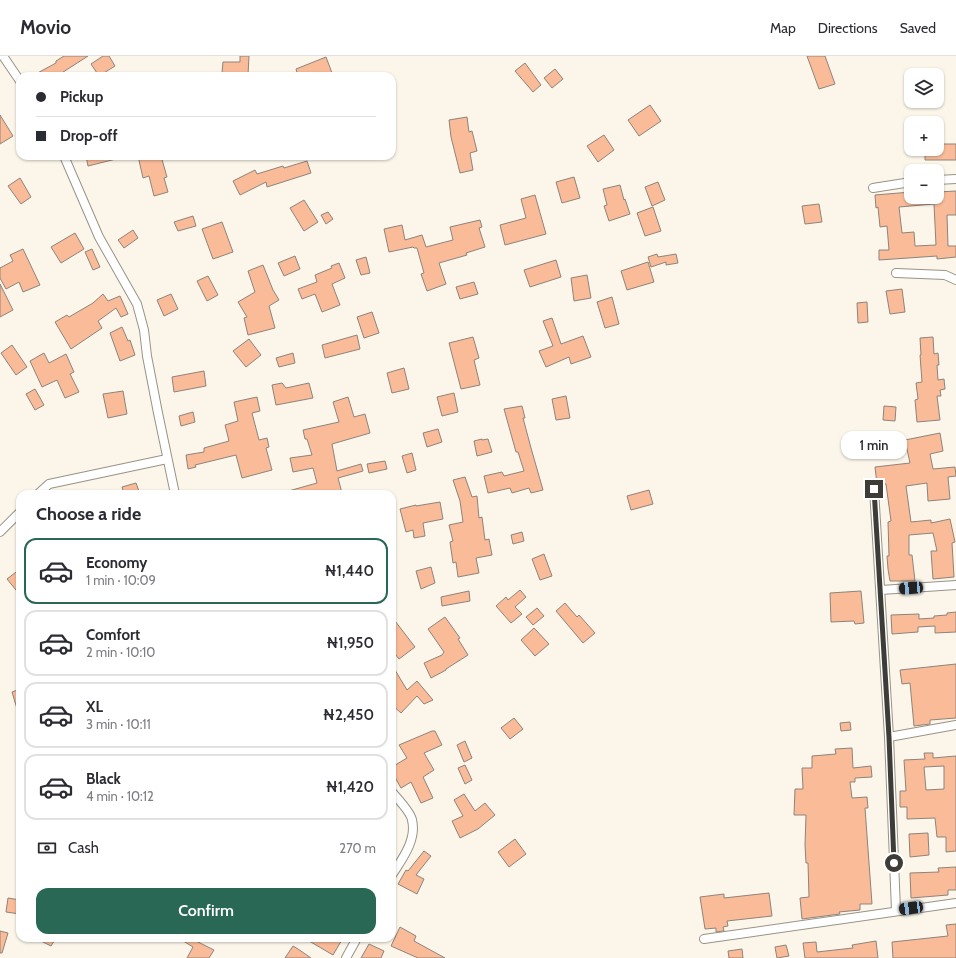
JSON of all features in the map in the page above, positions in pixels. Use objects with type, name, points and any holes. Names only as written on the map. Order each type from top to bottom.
[{"type":"street","points":[[3,56],[16,75]]},
{"type":"street","points":[[66,160],[99,237],[137,304],[144,330],[147,356],[174,490]]},
{"type":"street","points":[[944,180],[956,179]]},
{"type":"street","points":[[873,188],[904,183]]},
{"type":"street","points":[[896,273],[945,275],[956,280]]},
{"type":"street","points":[[42,490],[49,484],[167,459]]},
{"type":"street","points":[[874,489],[889,737],[896,910]]},
{"type":"street","points":[[0,532],[16,516]]},
{"type":"street","points":[[881,590],[956,585]]},
{"type":"street","points":[[889,737],[956,725]]},
{"type":"street","points":[[396,797],[412,818],[413,833],[406,852],[396,868]]},
{"type":"street","points":[[704,939],[896,910],[956,903]]},
{"type":"street","points":[[346,958],[355,942]]},
{"type":"building","points":[[64,56],[88,56],[63,72],[39,72],[56,63],[56,61]]},
{"type":"building","points":[[103,56],[109,56],[115,66],[105,72],[96,72],[91,64]]},
{"type":"building","points":[[240,56],[249,56],[248,72],[222,72],[223,62],[240,62]]},
{"type":"building","points":[[807,56],[825,56],[835,84],[819,89]]},
{"type":"building","points":[[326,57],[332,72],[297,72],[296,69]]},
{"type":"building","points":[[525,63],[541,85],[533,92],[515,71]]},
{"type":"building","points":[[555,69],[563,79],[552,88],[544,78]]},
{"type":"building","points":[[650,105],[661,121],[639,136],[628,120]]},
{"type":"building","points":[[0,115],[13,136],[0,144]]},
{"type":"building","points":[[467,117],[469,132],[472,131],[477,151],[470,153],[473,170],[460,173],[451,137],[449,120]]},
{"type":"building","points":[[604,135],[614,150],[598,162],[587,146]]},
{"type":"building","points":[[944,144],[956,144],[956,160],[925,160],[925,156],[944,156]]},
{"type":"building","points":[[87,160],[112,160],[88,166]]},
{"type":"building","points":[[139,160],[162,160],[167,177],[164,178],[168,192],[154,196],[149,176],[143,178]]},
{"type":"building","points":[[307,161],[311,173],[267,187],[266,182],[240,195],[233,181],[255,170],[257,174],[283,166],[284,168]]},
{"type":"building","points":[[574,177],[580,198],[562,203],[556,182]]},
{"type":"building","points":[[20,178],[31,197],[21,204],[8,186]]},
{"type":"building","points":[[658,182],[665,200],[652,206],[645,187]]},
{"type":"building","points":[[620,185],[630,214],[609,221],[604,206],[607,205],[603,189]]},
{"type":"building","points":[[956,191],[956,215],[947,215],[948,246],[956,246],[956,257],[937,259],[937,256],[879,260],[879,250],[889,250],[887,226],[880,227],[875,195],[904,193],[904,204],[934,204],[944,204],[944,192]],"holes":[[[934,204],[936,245],[915,246],[914,232],[902,233],[899,207]]]},
{"type":"building","points":[[535,195],[546,234],[505,245],[500,225],[526,218],[521,199]]},
{"type":"building","points":[[304,200],[318,222],[304,231],[290,208]]},
{"type":"building","points":[[819,204],[822,222],[805,224],[802,206]]},
{"type":"building","points":[[653,207],[661,231],[645,236],[637,213]]},
{"type":"building","points":[[328,212],[333,219],[326,224],[321,215]]},
{"type":"building","points":[[193,216],[196,226],[178,231],[174,222]]},
{"type":"building","points":[[480,220],[482,227],[479,228],[485,247],[466,253],[467,255],[439,263],[446,284],[427,291],[421,274],[424,273],[417,248],[413,247],[389,252],[384,229],[402,225],[405,240],[422,235],[426,247],[453,240],[450,227]]},
{"type":"building","points":[[222,222],[233,252],[213,259],[202,229]]},
{"type":"building","points":[[133,230],[138,238],[124,248],[118,240]]},
{"type":"building","points":[[75,233],[84,249],[61,263],[51,247]]},
{"type":"building","points":[[23,249],[40,285],[23,292],[19,282],[6,289],[0,278],[0,268],[13,261],[10,255]]},
{"type":"building","points":[[92,249],[100,267],[93,270],[85,252]]},
{"type":"building","points":[[657,254],[658,257],[676,254],[678,263],[666,265],[666,262],[651,267],[648,257]]},
{"type":"building","points":[[295,256],[300,269],[284,276],[278,263]]},
{"type":"building","points":[[366,257],[370,273],[361,275],[356,260]]},
{"type":"building","points":[[556,260],[561,277],[530,287],[524,270]]},
{"type":"building","points":[[648,262],[654,282],[627,290],[621,271]]},
{"type":"building","points":[[339,263],[345,278],[332,284],[340,305],[322,312],[315,294],[302,299],[298,289],[317,282],[315,275],[332,268],[331,266]]},
{"type":"building","points":[[263,265],[273,290],[279,300],[269,306],[275,328],[248,335],[244,318],[247,317],[238,302],[255,292],[248,271]]},
{"type":"building","points":[[587,275],[591,298],[574,301],[571,278]]},
{"type":"building","points":[[208,276],[218,295],[207,301],[197,281]]},
{"type":"building","points":[[474,282],[478,294],[460,299],[456,287]]},
{"type":"building","points":[[0,284],[13,310],[0,317]]},
{"type":"building","points":[[902,289],[905,312],[890,314],[886,291]]},
{"type":"building","points":[[103,294],[108,301],[120,296],[128,314],[121,317],[116,308],[98,321],[102,328],[71,349],[55,322],[67,315],[69,317],[93,303]]},
{"type":"building","points":[[171,294],[178,309],[164,316],[157,300]]},
{"type":"building","points":[[612,297],[619,324],[605,328],[597,302]]},
{"type":"building","points":[[867,302],[868,322],[858,323],[857,303]]},
{"type":"building","points":[[372,312],[379,333],[364,338],[357,317]]},
{"type":"building","points":[[552,318],[561,344],[583,336],[591,357],[571,364],[569,357],[546,367],[539,351],[553,346],[543,321]]},
{"type":"building","points":[[122,327],[128,341],[130,340],[135,355],[120,361],[110,333]]},
{"type":"building","points":[[357,335],[360,349],[325,358],[322,345]]},
{"type":"building","points":[[473,337],[479,358],[474,360],[480,385],[461,389],[449,343]]},
{"type":"building","points":[[933,337],[934,354],[938,353],[938,380],[944,379],[945,389],[940,390],[941,396],[937,396],[940,420],[917,422],[915,400],[918,399],[916,383],[922,382],[920,338]]},
{"type":"building","points":[[249,339],[261,355],[246,367],[233,351]]},
{"type":"building","points":[[12,345],[27,367],[16,375],[1,353]]},
{"type":"building","points":[[44,353],[49,363],[66,354],[74,372],[70,374],[79,392],[65,398],[57,380],[42,387],[30,361]]},
{"type":"building","points":[[293,353],[295,363],[279,367],[276,358]]},
{"type":"building","points":[[404,368],[409,389],[392,393],[387,373]]},
{"type":"building","points":[[204,371],[206,386],[174,392],[172,377]]},
{"type":"building","points":[[282,383],[286,388],[309,383],[313,398],[276,405],[272,385]]},
{"type":"building","points":[[35,389],[44,405],[35,410],[26,394]]},
{"type":"building","points":[[123,391],[127,414],[108,418],[103,394]]},
{"type":"building","points":[[454,393],[458,412],[442,416],[437,397]]},
{"type":"building","points":[[566,396],[570,418],[556,420],[552,399]]},
{"type":"building","points":[[257,397],[260,411],[252,413],[259,440],[267,438],[269,447],[266,448],[272,470],[242,478],[236,455],[195,465],[196,467],[188,469],[186,455],[204,452],[204,448],[229,441],[225,425],[238,421],[234,402]]},
{"type":"building","points":[[348,397],[354,417],[365,414],[370,433],[332,444],[337,471],[361,464],[363,471],[338,478],[341,490],[292,490],[317,483],[313,468],[293,472],[290,458],[312,455],[303,430],[339,422],[333,402]]},
{"type":"building","points":[[522,406],[525,418],[523,418],[543,490],[531,493],[529,488],[512,493],[510,488],[488,493],[484,476],[502,472],[504,476],[524,471],[518,452],[516,452],[504,409]]},
{"type":"building","points":[[884,406],[896,407],[895,421],[883,420]]},
{"type":"building","points":[[193,412],[195,422],[181,426],[179,416]]},
{"type":"building","points":[[438,429],[442,442],[427,447],[423,433]]},
{"type":"building","points":[[940,433],[943,451],[930,454],[933,469],[955,467],[956,476],[948,477],[950,499],[928,501],[927,483],[906,486],[911,522],[931,520],[931,523],[950,519],[955,542],[952,543],[954,577],[933,579],[931,551],[937,551],[933,533],[909,535],[909,555],[912,555],[915,581],[890,581],[887,556],[889,556],[888,522],[891,521],[886,484],[877,484],[875,467],[910,463],[905,440]]},
{"type":"building","points":[[488,439],[492,452],[477,456],[474,441]]},
{"type":"building","points":[[412,453],[416,470],[407,473],[402,456]]},
{"type":"building","points":[[385,461],[387,469],[369,473],[367,464]]},
{"type":"building","points":[[465,477],[472,497],[477,496],[479,518],[482,517],[485,540],[489,539],[492,555],[476,558],[479,573],[458,577],[456,562],[453,563],[450,542],[453,541],[449,525],[463,522],[460,501],[453,480]]},
{"type":"building","points":[[136,483],[139,490],[123,490],[122,487]]},
{"type":"building","points":[[649,490],[653,504],[631,510],[627,496]]},
{"type":"building","points":[[440,502],[443,519],[423,523],[425,536],[414,538],[413,530],[406,532],[400,509]]},
{"type":"building","points":[[522,532],[524,541],[513,544],[511,535]]},
{"type":"building","points":[[544,554],[552,576],[540,580],[532,559]]},
{"type":"building","points":[[431,567],[435,583],[421,589],[416,571]]},
{"type":"building","points":[[16,572],[16,590],[7,579]]},
{"type":"building","points":[[520,590],[526,597],[515,607],[522,614],[511,623],[496,606],[506,597],[508,600]]},
{"type":"building","points":[[469,591],[470,601],[442,606],[441,597]]},
{"type":"building","points":[[861,591],[864,623],[855,624],[854,621],[831,622],[830,593]]},
{"type":"building","points":[[565,603],[577,617],[579,615],[595,633],[583,643],[556,611]]},
{"type":"building","points":[[537,608],[544,616],[533,625],[526,617]]},
{"type":"building","points":[[956,612],[956,632],[935,633],[935,626],[918,627],[918,632],[892,634],[891,615],[919,614],[919,619],[934,618],[934,616],[947,615],[947,613]]},
{"type":"building","points":[[445,617],[460,638],[458,639],[468,655],[431,678],[424,663],[442,655],[444,652],[428,629]]},
{"type":"building","points":[[396,622],[415,647],[399,659],[396,655]]},
{"type":"building","points":[[534,628],[549,644],[535,656],[521,640]]},
{"type":"building","points":[[956,664],[956,718],[930,720],[930,724],[914,726],[910,683],[902,684],[900,670]]},
{"type":"building","points":[[396,672],[407,690],[417,681],[433,700],[424,704],[417,696],[401,713],[396,709]]},
{"type":"building","points":[[16,690],[16,705],[12,692]]},
{"type":"building","points":[[514,718],[523,729],[510,739],[501,728]]},
{"type":"building","points":[[850,722],[851,730],[841,731],[840,723]]},
{"type":"building","points":[[435,731],[442,745],[424,753],[434,770],[423,777],[433,798],[421,803],[411,782],[401,788],[396,779],[396,765],[407,758],[399,745]]},
{"type":"building","points":[[465,741],[472,758],[464,762],[457,745]]},
{"type":"building","points":[[852,748],[853,768],[871,766],[872,777],[855,778],[855,782],[850,782],[852,798],[867,797],[868,808],[865,808],[872,904],[860,904],[860,910],[839,912],[840,914],[802,919],[800,898],[809,897],[808,863],[806,863],[805,845],[806,815],[794,815],[795,789],[803,789],[802,768],[812,768],[812,756],[836,754],[835,749]]},
{"type":"building","points":[[924,753],[933,753],[933,758],[956,756],[956,851],[946,852],[946,837],[937,837],[935,818],[907,819],[907,807],[900,807],[900,791],[906,791],[904,760],[925,759]],"holes":[[[944,766],[944,789],[926,790],[924,767]]]},
{"type":"building","points":[[465,765],[472,780],[465,784],[458,768]]},
{"type":"building","points":[[464,794],[475,811],[485,803],[495,815],[478,829],[460,838],[452,821],[463,816],[454,800]]},
{"type":"building","points":[[928,833],[929,855],[910,857],[909,834]]},
{"type":"building","points":[[515,839],[526,854],[509,867],[498,852]]},
{"type":"building","points":[[424,851],[431,856],[416,875],[424,879],[417,894],[398,884],[406,870],[408,871]]},
{"type":"building","points":[[956,867],[956,890],[948,890],[948,895],[911,898],[910,873],[939,872],[938,868]]},
{"type":"building","points":[[769,893],[772,916],[727,921],[728,926],[723,927],[724,931],[716,932],[716,928],[705,929],[700,897],[724,894],[724,898]]},
{"type":"building","points":[[8,898],[16,899],[16,913],[6,912]]},
{"type":"building","points":[[956,924],[956,958],[893,958],[892,942],[948,936],[946,925]]},
{"type":"building","points":[[400,927],[416,936],[414,941],[445,958],[418,958],[391,946],[393,942],[396,942],[396,935]]},
{"type":"building","points":[[0,931],[8,933],[2,953],[0,953]]},
{"type":"building","points":[[876,941],[878,958],[805,958],[803,943],[816,942],[817,952],[853,948],[852,945]]},
{"type":"building","points":[[43,942],[54,942],[51,946]]},
{"type":"building","points":[[185,942],[198,942],[214,950],[209,958],[187,958],[193,947]]},
{"type":"building","points":[[311,942],[341,942],[333,955]]},
{"type":"building","points":[[369,944],[384,951],[381,958],[361,958]]},
{"type":"building","points":[[786,945],[789,956],[777,958],[775,947]]},
{"type":"building","points":[[293,946],[298,949],[311,958],[285,958]]},
{"type":"building","points":[[742,949],[743,958],[729,958],[728,951]]},
{"type":"route","points":[[874,489],[889,737],[894,863]]}]
